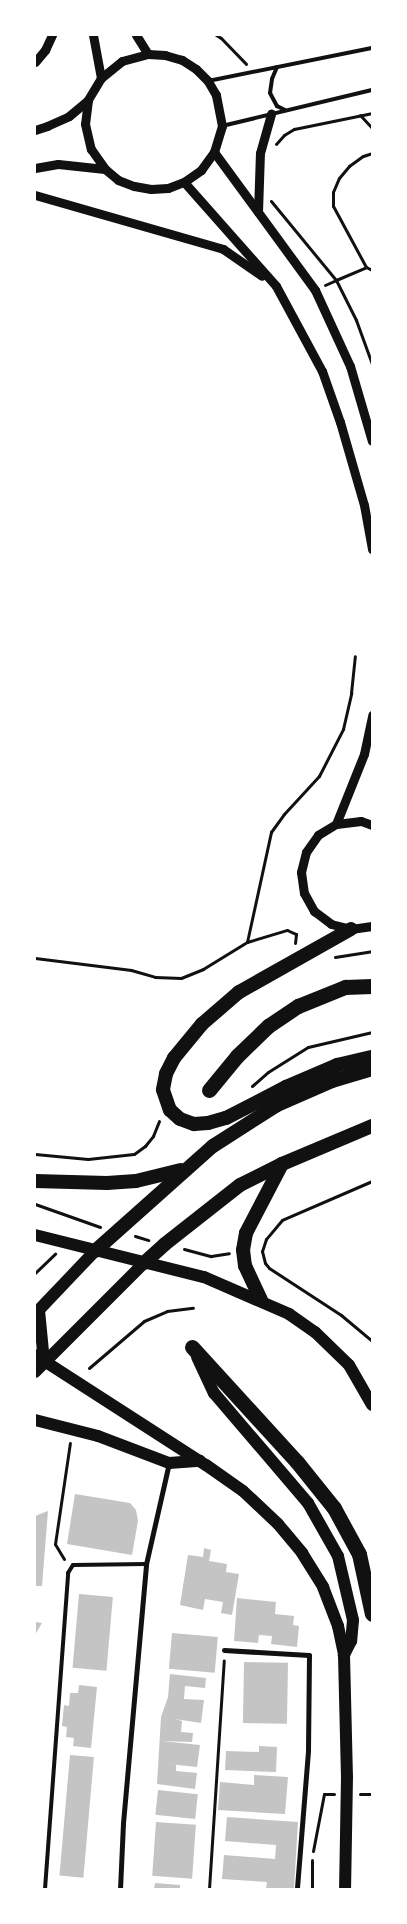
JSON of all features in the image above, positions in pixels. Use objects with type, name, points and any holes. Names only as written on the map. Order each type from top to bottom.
[{"type":"highway","points":[[351,929],[239,992],[202,1024],[174,1058],[166,1074],[163,1090],[170,1110],[180,1119],[194,1124],[208,1123],[226,1118],[286,1087],[337,1065],[372,1057]]},
{"type":"highway","points":[[209,1090],[237,1056],[268,1026],[298,1006],[345,987],[372,986]]},
{"type":"highway","points":[[95,1251],[184,1169],[213,1146],[277,1105],[332,1080],[372,1069]]},
{"type":"highway","points":[[144,1263],[165,1244],[240,1186],[282,1164],[372,1126]]},
{"type":"highway","points":[[261,1300],[244,1266],[243,1250],[246,1233],[282,1164]]},
{"type":"highway","points":[[35,1181],[107,1183],[136,1181],[184,1169]]},
{"type":"highway","points":[[192,1347],[297,1462],[334,1508],[359,1554],[372,1614]]},
{"type":"main road","points":[[35,1235],[204,1277],[261,1300],[289,1314],[316,1332],[337,1352],[359,1379],[372,1405]]},
{"type":"main road","points":[[35,1372],[40,1359],[36,1311],[95,1251]]},
{"type":"main road","points":[[40,1359],[144,1263]]},
{"type":"main road","points":[[192,1347],[214,1393],[308,1503],[338,1556],[353,1620],[351,1641],[344,1655]]},
{"type":"main road","points":[[40,1359],[200,1461],[243,1491],[261,1507],[302,1553],[323,1587],[338,1626],[344,1655],[348,1777],[345,1889]]},
{"type":"main road","points":[[35,1420],[98,1436],[169,1463],[200,1461]]},
{"type":"main road","points":[[35,1428],[70,1428]]},
{"type":"street","points":[[35,62],[45,50],[52,35]]},
{"type":"street","points":[[94,35],[101,78]]},
{"type":"street","points":[[136,35],[148,54]]},
{"type":"street","points":[[35,130],[69,116],[88,100],[101,78],[122,61],[148,54],[165,54],[182,60],[196,69],[208,81],[216,95],[221,110],[222,126],[214,152],[202,170],[184,182],[168,188],[142,188],[118,180],[105,169],[91,148],[85,124],[88,100]]},
{"type":"street","points":[[258,212],[260,153],[271,114]]},
{"type":"street","points":[[214,152],[315,290],[350,366],[372,441]]},
{"type":"street","points":[[35,168],[58,164],[105,169]]},
{"type":"street","points":[[184,182],[276,286],[322,370],[340,422],[364,505],[372,549]]},
{"type":"street","points":[[35,195],[223,249],[276,286]]},
{"type":"street","points":[[336,824],[364,754],[372,715]]},
{"type":"street","points":[[372,825],[361,821],[336,824],[318,835],[306,852],[301,872],[304,893],[314,911],[331,924],[351,929],[372,926]]},
{"type":"street","points":[[120,1889],[123,1823],[146,1564],[169,1463]]},
{"type":"street","points":[[224,1650],[309,1655],[308,1751],[297,1889]]},
{"type":"lane","points":[[208,81],[372,48]]},
{"type":"lane","points":[[277,67],[272,79],[270,93],[277,106],[285,110]]},
{"type":"lane","points":[[222,126],[372,90]]},
{"type":"lane","points":[[45,1889],[70,1568],[73,1565],[146,1564]]},
{"type":"path","points":[[216,35],[253,72]]},
{"type":"path","points":[[275,145],[284,135],[294,129],[372,113]]},
{"type":"path","points":[[360,115],[372,128]]},
{"type":"path","points":[[372,153],[363,156],[349,166],[339,178],[333,192],[333,206],[366,267],[372,270]]},
{"type":"path","points":[[269,198],[336,280],[356,320],[372,364]]},
{"type":"path","points":[[315,290],[366,267]]},
{"type":"path","points":[[35,958],[131,970],[155,977],[180,978],[203,969],[247,942],[271,832],[284,814],[320,776],[343,729],[351,693],[355,656]]},
{"type":"path","points":[[372,1181],[282,1220],[266,1239],[262,1251],[262,1257],[269,1268],[341,1316],[372,1341]]},
{"type":"path","points":[[35,1204],[86,1224]]},
{"type":"path","points":[[89,1368],[144,1322],[167,1311],[193,1308]]},
{"type":"path","points":[[70,1443],[55,1544],[70,1568]]},
{"type":"path","points":[[209,1889],[224,1650]]},
{"type":"path","points":[[312,1889],[312,1853],[324,1794]]},
{"type":"building","points":[[75,1494],[130,1503],[136,1510],[138,1521],[132,1555],[67,1544]]},
{"type":"building","points":[[48,1511],[42,1586],[35,1586],[35,1516]]},
{"type":"building","points":[[204,1548],[211,1550],[209,1561],[227,1564],[226,1572],[239,1574],[232,1615],[221,1613],[223,1602],[205,1599],[203,1610],[180,1605],[188,1555],[203,1557]]},
{"type":"building","points":[[79,1594],[113,1597],[106,1671],[73,1668]]},
{"type":"building","points":[[237,1598],[276,1602],[275,1614],[294,1616],[293,1625],[299,1626],[297,1647],[271,1644],[272,1636],[259,1635],[258,1643],[234,1641]]},
{"type":"building","points":[[35,1622],[42,1623],[35,1635]]},
{"type":"building","points":[[172,1633],[218,1637],[215,1673],[169,1669]]},
{"type":"building","points":[[244,1662],[288,1663],[287,1724],[243,1723]]},
{"type":"building","points":[[170,1674],[206,1678],[205,1688],[185,1686],[184,1699],[204,1700],[201,1723],[175,1719],[182,1721],[181,1732],[193,1733],[192,1742],[162,1741],[200,1745],[197,1767],[168,1764],[176,1765],[176,1771],[197,1773],[195,1789],[157,1784],[161,1717],[168,1697]]},
{"type":"building","points":[[79,1685],[97,1687],[91,1748],[73,1746],[74,1738],[66,1737],[67,1727],[62,1726],[64,1705],[69,1706],[70,1693],[78,1693]]},
{"type":"building","points":[[259,1746],[277,1747],[276,1772],[225,1770],[226,1751],[259,1752]]},
{"type":"building","points":[[70,1755],[94,1757],[83,1878],[59,1876]]},
{"type":"building","points":[[254,1775],[288,1777],[285,1814],[218,1810],[220,1782],[254,1785]]},
{"type":"building","points":[[158,1790],[198,1794],[195,1819],[155,1815]]},
{"type":"building","points":[[227,1817],[298,1822],[294,1889],[266,1889],[267,1882],[222,1879],[224,1855],[275,1859],[276,1845],[225,1841]]},
{"type":"building","points":[[156,1822],[196,1825],[192,1879],[152,1876]]},
{"type":"building","points":[[155,1883],[180,1885],[180,1889],[154,1889]]}]
